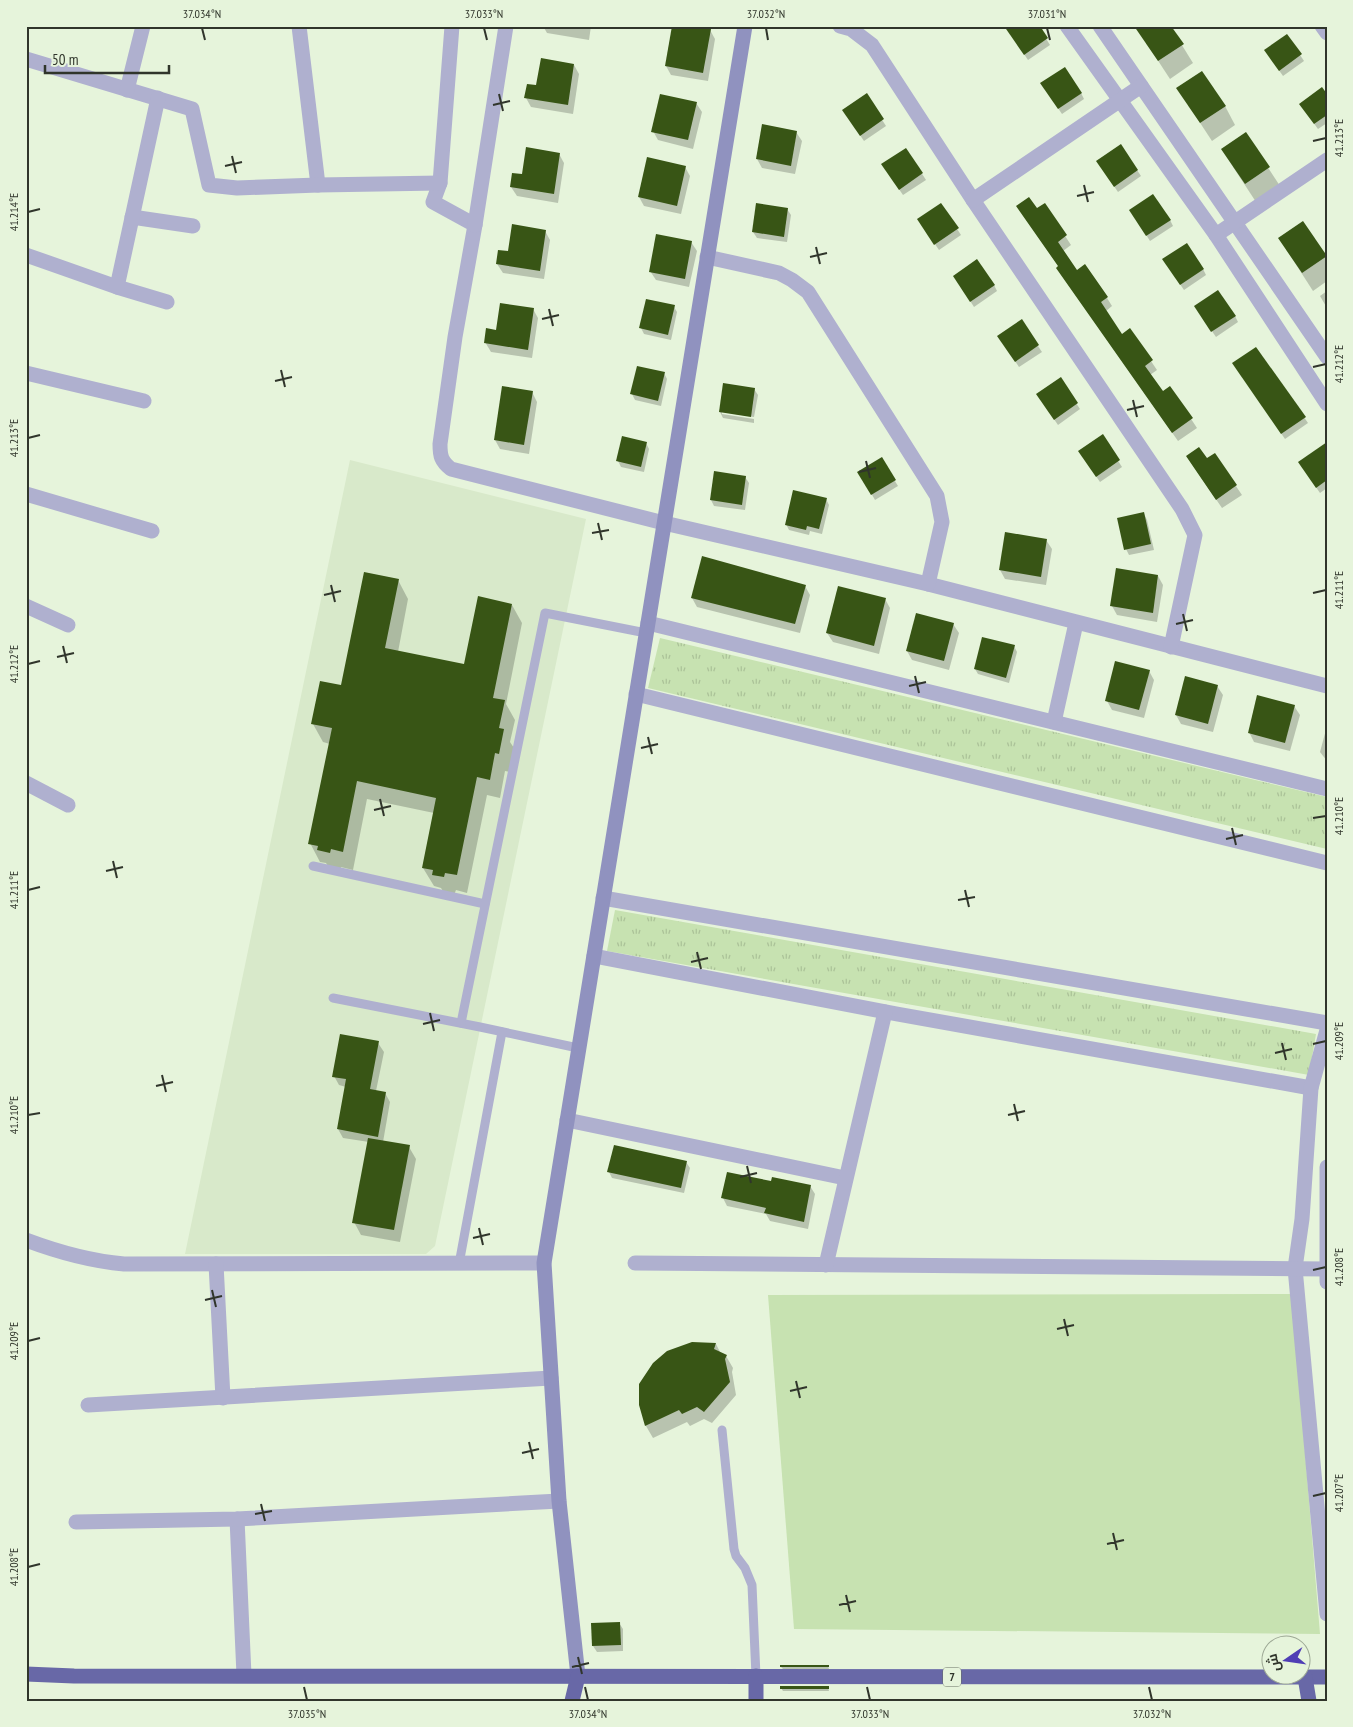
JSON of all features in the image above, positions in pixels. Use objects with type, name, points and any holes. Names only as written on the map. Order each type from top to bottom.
[{"type":"highway","name":"7","points":[[26,1674],[74,1676],[1260,1677]]},
{"type":"highway","points":[[572,1701],[578,1676]]},
{"type":"highway","points":[[756,1676],[756,1701]]},
{"type":"highway","name":"7","points":[[1310,1677],[1327,1677]]},
{"type":"highway","points":[[1306,1684],[1309,1701]]},
{"type":"street","points":[[126,90],[143,26]]},
{"type":"street","points":[[299,26],[318,185]]},
{"type":"street","points":[[452,26],[440,183],[433,202],[475,225]]},
{"type":"street","points":[[506,26],[475,225],[455,337],[440,444],[440,456],[443,463],[451,469],[664,523],[928,584],[1327,686]]},
{"type":"street","points":[[578,1676],[559,1501],[544,1263],[745,26]]},
{"type":"street","points":[[840,26],[851,29],[872,45],[973,200],[1182,509],[1195,535],[1171,647]]},
{"type":"street","points":[[1067,26],[1216,235],[1327,404]]},
{"type":"street","points":[[1100,26],[1327,357]]},
{"type":"street","points":[[1322,26],[1327,33]]},
{"type":"street","points":[[26,59],[192,110],[209,185],[237,188],[440,183]]},
{"type":"street","points":[[973,200],[1141,86]]},
{"type":"street","points":[[117,287],[158,98]]},
{"type":"street","points":[[1216,235],[1327,160]]},
{"type":"street","points":[[132,217],[193,226]]},
{"type":"street","points":[[26,255],[117,287],[167,302]]},
{"type":"street","points":[[707,257],[779,274],[792,280],[808,292],[936,496],[942,522],[928,584]]},
{"type":"street","points":[[26,373],[144,401]]},
{"type":"street","points":[[26,494],[152,532]]},
{"type":"street","points":[[26,606],[68,625]]},
{"type":"street","points":[[1054,722],[1076,623]]},
{"type":"street","points":[[647,628],[1054,722],[1327,789]]},
{"type":"street","points":[[636,694],[1327,863]]},
{"type":"street","points":[[26,783],[68,805]]},
{"type":"street","points":[[603,898],[1327,1023]]},
{"type":"street","points":[[594,956],[885,1012],[1311,1088]]},
{"type":"street","points":[[826,1265],[885,1012]]},
{"type":"street","points":[[1327,1030],[1311,1088],[1302,1219],[1295,1268],[1327,1614]]},
{"type":"street","points":[[567,1120],[845,1178]]},
{"type":"street","points":[[635,1263],[1295,1268],[1326,1274],[1327,1167]]},
{"type":"street","points":[[26,1240],[80,1258],[124,1264],[544,1263]]},
{"type":"street","points":[[216,1264],[223,1398]]},
{"type":"street","points":[[88,1404],[223,1398],[551,1378]]},
{"type":"street","points":[[76,1522],[237,1519],[559,1501]]},
{"type":"street","points":[[237,1519],[244,1675]]},
{"type":"lane","points":[[461,1023],[545,613],[647,628]]},
{"type":"lane","points":[[313,866],[485,904]]},
{"type":"lane","points":[[333,998],[578,1048]]},
{"type":"lane","points":[[460,1264],[502,1032]]},
{"type":"lane","points":[[722,1430],[734,1549],[752,1585],[756,1676]]},
{"type":"shaded area","points":[[350,460],[586,519],[435,1246],[426,1254],[185,1254]]},
{"type":"green space","points":[[660,638],[1327,797],[1327,849],[648,688]]},
{"type":"green space","points":[[615,910],[1316,1034],[1309,1075],[607,951]]},
{"type":"green space","points":[[1292,1294],[1320,1634],[794,1629],[768,1295]]},
{"type":"building","points":[[672,26],[711,29],[703,73],[665,66]]},
{"type":"building","points":[[1004,26],[1040,26],[1048,38],[1024,55]]},
{"type":"building","points":[[1134,26],[1171,26],[1184,44],[1158,61]]},
{"type":"building","points":[[1287,34],[1302,54],[1279,71],[1264,50]]},
{"type":"building","points":[[541,58],[574,64],[568,105],[524,98],[527,84],[536,85]]},
{"type":"building","points":[[1065,67],[1082,93],[1058,109],[1040,83]]},
{"type":"building","points":[[1202,71],[1226,106],[1200,123],[1176,88]]},
{"type":"building","points":[[1322,87],[1327,94],[1327,115],[1314,124],[1299,104]]},
{"type":"building","points":[[867,93],[884,119],[860,136],[842,110]]},
{"type":"building","points":[[660,94],[697,102],[688,140],[651,132]]},
{"type":"building","points":[[762,124],[797,131],[791,166],[756,159]]},
{"type":"building","points":[[1246,132],[1270,167],[1245,184],[1221,149]]},
{"type":"building","points":[[1121,144],[1138,170],[1114,187],[1096,161]]},
{"type":"building","points":[[526,147],[560,153],[554,194],[510,187],[512,173],[522,174]]},
{"type":"building","points":[[906,148],[923,173],[899,190],[881,164]]},
{"type":"building","points":[[647,157],[686,166],[677,206],[638,197]]},
{"type":"building","points":[[1153,194],[1171,220],[1146,236],[1129,210]]},
{"type":"building","points":[[1029,197],[1037,208],[1045,203],[1067,235],[1058,242],[1077,270],[1085,264],[1108,297],[1101,302],[1122,334],[1130,328],[1153,360],[1145,366],[1163,391],[1170,386],[1193,418],[1172,433],[1056,268],[1058,266],[1016,206]]},
{"type":"building","points":[[756,203],[788,208],[784,237],[752,232]]},
{"type":"building","points":[[941,203],[959,228],[934,245],[917,219]]},
{"type":"building","points":[[1303,221],[1327,256],[1302,273],[1278,238]]},
{"type":"building","points":[[512,224],[546,230],[540,271],[496,264],[498,250],[508,251]]},
{"type":"building","points":[[656,234],[692,241],[685,279],[649,272]]},
{"type":"building","points":[[1187,243],[1204,269],[1180,285],[1162,259]]},
{"type":"building","points":[[977,259],[995,285],[970,302],[953,276]]},
{"type":"building","points":[[1218,290],[1236,316],[1211,332],[1194,306]]},
{"type":"building","points":[[646,299],[675,305],[668,335],[639,328]]},
{"type":"building","points":[[500,303],[534,308],[528,350],[484,343],[486,328],[496,330]]},
{"type":"building","points":[[1022,319],[1039,345],[1015,362],[997,336]]},
{"type":"building","points":[[1256,347],[1306,417],[1281,434],[1232,363]]},
{"type":"building","points":[[637,366],[665,372],[658,401],[630,394]]},
{"type":"building","points":[[1061,377],[1078,403],[1054,420],[1036,394]]},
{"type":"building","points":[[723,383],[755,388],[751,417],[719,412]]},
{"type":"building","points":[[502,386],[533,391],[524,445],[494,440]]},
{"type":"building","points":[[1103,434],[1120,460],[1096,477],[1078,451]]},
{"type":"building","points":[[622,436],[647,442],[641,467],[616,461]]},
{"type":"building","points":[[1327,442],[1327,480],[1316,488],[1298,462]]},
{"type":"building","points":[[1199,447],[1207,458],[1215,453],[1237,485],[1216,500],[1186,456]]},
{"type":"building","points":[[882,457],[896,480],[871,495],[857,472]]},
{"type":"building","points":[[714,471],[746,476],[742,505],[710,500]]},
{"type":"building","points":[[793,490],[827,498],[819,529],[807,526],[806,530],[785,525]]},
{"type":"building","points":[[1144,512],[1151,544],[1124,550],[1117,518]]},
{"type":"building","points":[[1005,532],[1047,539],[1041,577],[999,570]]},
{"type":"building","points":[[702,556],[806,585],[795,624],[691,598]]},
{"type":"building","points":[[1116,568],[1158,575],[1153,613],[1110,606]]},
{"type":"building","points":[[364,572],[399,579],[385,648],[464,664],[478,596],[512,604],[493,698],[505,700],[499,728],[504,729],[499,754],[495,753],[490,780],[477,777],[457,875],[445,873],[444,877],[432,875],[433,870],[422,868],[436,798],[357,781],[343,852],[331,849],[330,853],[317,850],[318,846],[308,844],[332,728],[311,724],[320,681],[341,685]]},
{"type":"building","points":[[838,586],[886,598],[874,646],[826,633]]},
{"type":"building","points":[[916,613],[954,623],[944,661],[906,651]]},
{"type":"building","points":[[982,637],[1015,645],[1006,678],[974,669]]},
{"type":"building","points":[[1115,661],[1150,670],[1139,710],[1105,701]]},
{"type":"building","points":[[1185,676],[1218,685],[1208,724],[1175,715]]},
{"type":"building","points":[[1257,695],[1295,705],[1285,743],[1248,733]]},
{"type":"building","points":[[340,1034],[379,1041],[370,1089],[386,1092],[378,1137],[337,1129],[346,1079],[332,1077]]},
{"type":"building","points":[[368,1138],[410,1145],[394,1230],[352,1223]]},
{"type":"building","points":[[614,1145],[687,1161],[681,1188],[607,1172]]},
{"type":"building","points":[[727,1172],[771,1181],[772,1177],[811,1185],[804,1222],[764,1213],[766,1208],[721,1198]]},
{"type":"building","points":[[692,1342],[716,1343],[714,1349],[727,1355],[725,1359],[730,1382],[704,1412],[697,1407],[682,1414],[679,1410],[645,1426],[639,1405],[639,1384],[653,1363],[667,1351]]},
{"type":"building","points":[[620,1622],[621,1645],[592,1646],[591,1623]]},
{"type":"building","points":[[780,1665],[829,1665],[829,1667],[780,1667]]},
{"type":"building","points":[[780,1686],[829,1686],[829,1689],[780,1689]]}]
